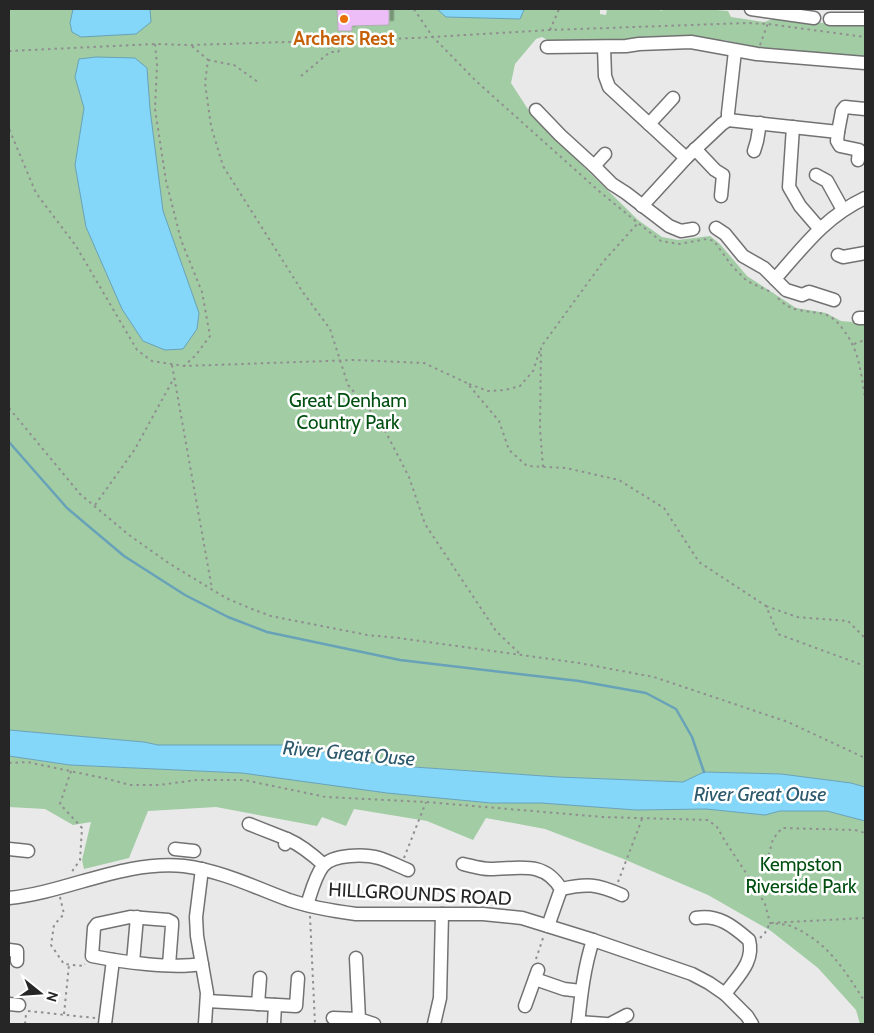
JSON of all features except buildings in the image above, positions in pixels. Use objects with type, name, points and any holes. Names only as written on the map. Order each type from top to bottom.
[{"type":"street","points":[[751,9],[769,18],[814,18]]},
{"type":"street","points":[[830,20],[865,19]]},
{"type":"street","points":[[547,47],[581,48],[691,42],[757,54],[865,63]]},
{"type":"street","points":[[604,47],[605,76],[610,87],[686,158]]},
{"type":"street","points":[[728,120],[735,51]]},
{"type":"street","points":[[649,124],[673,98]]},
{"type":"street","points":[[858,160],[859,150],[840,146],[838,137],[842,111],[845,107],[865,109]]},
{"type":"street","points":[[536,110],[612,184],[669,226],[681,231],[692,229]]},
{"type":"street","points":[[642,206],[695,149],[728,120],[793,127],[838,137]]},
{"type":"street","points":[[754,151],[760,124]]},
{"type":"street","points":[[793,127],[789,187],[794,198],[819,228]]},
{"type":"street","points":[[695,149],[715,170],[723,174],[721,196]]},
{"type":"street","points":[[594,166],[605,154]]},
{"type":"street","points":[[816,175],[827,181],[843,210]]},
{"type":"street","points":[[775,279],[819,228],[843,210],[865,198]]},
{"type":"street","points":[[716,228],[725,234],[743,256],[764,268],[786,290],[802,295],[809,292],[834,300]]},
{"type":"street","points":[[838,255],[843,257],[865,253]]},
{"type":"street","points":[[249,824],[303,847],[324,865]]},
{"type":"street","points":[[10,846],[28,851]]},
{"type":"street","points":[[184,866],[185,850]]},
{"type":"street","points":[[309,906],[318,875],[324,865],[333,859],[369,856],[404,865]]},
{"type":"street","points":[[469,863],[490,869],[528,867],[538,869],[555,880],[561,890]]},
{"type":"street","name":"HILLGROUNDS ROAD","points":[[9,898],[62,888],[137,867],[162,865],[184,866],[230,876],[288,900],[336,912],[356,914],[502,915],[522,918],[594,940],[692,974],[725,994],[747,1016],[752,1024]]},
{"type":"street","points":[[202,869],[196,917],[197,936],[208,1001],[205,1024]]},
{"type":"street","points":[[561,890],[588,884],[616,890]]},
{"type":"street","points":[[548,926],[561,890]]},
{"type":"street","points":[[434,1024],[440,998],[442,914]]},
{"type":"street","points":[[696,918],[706,916],[722,920],[749,940],[751,955],[747,965],[725,994]]},
{"type":"street","points":[[169,965],[172,922],[168,920],[137,917],[97,924],[94,928],[92,956],[113,960],[169,965],[190,966],[202,964]]},
{"type":"street","points":[[133,962],[137,917]]},
{"type":"street","points":[[594,940],[587,959],[578,1023],[608,1024],[627,1015]]},
{"type":"street","points":[[9,950],[18,951],[17,961]]},
{"type":"street","points":[[356,958],[359,1019]]},
{"type":"street","points":[[106,1022],[113,960]]},
{"type":"street","points":[[524,1006],[536,974],[564,989],[581,991]]},
{"type":"street","points":[[258,1004],[260,978]]},
{"type":"street","points":[[208,1001],[296,1006],[298,978]]},
{"type":"street","points":[[274,1024],[275,1005]]},
{"type":"street","points":[[333,1018],[359,1019],[374,1024]]},
{"type":"path","points":[[414,9],[432,36]]},
{"type":"path","points":[[550,30],[559,9]]},
{"type":"path","points":[[757,54],[769,18]]},
{"type":"path","points":[[9,51],[155,44],[191,45],[415,38],[550,30],[747,23],[769,18],[865,38]]},
{"type":"path","points":[[330,40],[328,46],[330,52]]},
{"type":"path","points":[[301,76],[330,52],[338,52],[341,47],[338,40]]},
{"type":"path","points":[[155,44],[157,65],[155,109],[166,181],[181,240],[202,292],[210,336],[196,355],[184,366]]},
{"type":"path","points":[[191,45],[208,60],[234,65],[258,82]]},
{"type":"path","points":[[208,60],[205,84],[210,117],[223,166],[302,291],[330,329],[348,385],[381,423],[409,477],[425,524],[496,631],[521,655]]},
{"type":"path","points":[[9,123],[10,131],[36,193],[76,246],[136,350],[152,362],[184,366],[340,361],[424,363],[488,391],[505,390],[520,386],[533,371],[541,347],[603,262],[638,224]]},
{"type":"path","points":[[854,344],[865,340]]},
{"type":"path","points":[[541,347],[540,429],[543,467]]},
{"type":"path","points":[[172,365],[212,590]]},
{"type":"path","points":[[95,506],[135,449],[174,378]]},
{"type":"path","points":[[467,383],[499,421],[509,450],[527,466],[566,468],[619,480],[664,508],[699,562],[766,606],[797,617],[848,621],[865,638]]},
{"type":"path","points":[[9,408],[80,494],[129,535],[212,590],[226,598],[270,616],[367,635],[580,663],[654,677],[788,722],[865,758]]},
{"type":"path","points":[[766,606],[778,634],[865,666]]},
{"type":"path","points":[[9,763],[27,762],[130,785],[159,785],[196,780],[244,780],[326,797],[426,802],[603,817],[708,820],[717,827],[764,904],[770,922],[765,933],[751,946]]},
{"type":"path","points":[[71,771],[60,804],[82,828],[80,860],[62,888],[60,897],[64,914],[54,925],[50,945],[64,964],[84,966],[92,956]]},
{"type":"path","points":[[404,865],[426,802]]},
{"type":"path","points":[[616,890],[642,818]]},
{"type":"path","points":[[754,885],[768,861],[773,840],[782,828],[855,830],[865,833]]},
{"type":"path","points":[[309,906],[315,1024]]},
{"type":"path","points":[[770,922],[865,918]]},
{"type":"path","points":[[770,922],[792,926],[819,942],[838,960],[865,1002]]},
{"type":"path","points":[[536,974],[535,964],[548,926]]},
{"type":"path","points":[[64,1015],[69,965]]},
{"type":"path","points":[[25,1024],[26,1011],[106,1022]]},
{"type":"green space","name":"Great Denham Country Park","points":[[9,9],[600,9],[600,14],[606,15],[607,9],[658,9],[662,11],[663,9],[704,9],[728,11],[731,17],[764,22],[776,18],[823,23],[860,24],[860,26],[865,26],[865,60],[760,51],[756,47],[724,40],[718,44],[623,42],[620,39],[554,44],[542,37],[536,39],[515,64],[511,83],[533,117],[638,220],[662,237],[678,240],[710,236],[720,244],[747,276],[796,308],[826,313],[841,321],[865,323],[865,787],[851,783],[781,774],[704,772],[684,782],[558,777],[385,765],[339,757],[303,745],[158,745],[144,742],[9,730]]},
{"type":"green space","name":"Kempston Riverside Park","points":[[9,756],[70,765],[242,773],[491,803],[541,803],[636,810],[706,809],[765,815],[780,811],[827,811],[865,821],[865,1024],[860,1024],[856,1010],[818,968],[771,931],[708,895],[621,858],[545,829],[486,818],[473,840],[427,821],[354,809],[346,826],[322,817],[317,826],[216,807],[148,811],[129,858],[84,869],[82,860],[91,822],[73,825],[45,809],[9,807]]},
{"type":"water","points":[[73,9],[150,9],[151,22],[136,34],[81,37],[72,32],[70,23]]},
{"type":"water","points":[[437,9],[524,10],[520,19],[446,17]]},
{"type":"water","points":[[96,57],[135,58],[147,68],[150,109],[163,211],[199,313],[197,329],[183,349],[165,350],[143,341],[122,309],[86,227],[75,165],[84,108],[75,77],[79,59]]},
{"type":"water","name":"River Great Ouse","points":[[9,730],[144,742],[158,745],[303,745],[339,757],[385,765],[558,777],[683,782],[704,772],[781,774],[851,783],[865,787],[865,821],[827,811],[780,811],[765,815],[706,809],[636,810],[541,803],[491,803],[387,793],[242,773],[70,765],[9,756]]},
{"type":"waterway","points":[[9,442],[67,508],[124,556],[185,595],[228,617],[267,632],[400,660],[579,681],[646,693],[676,709],[692,737],[704,772]]},
{"type":"place","name":"Archers Rest","points":[[344,19]]}]
